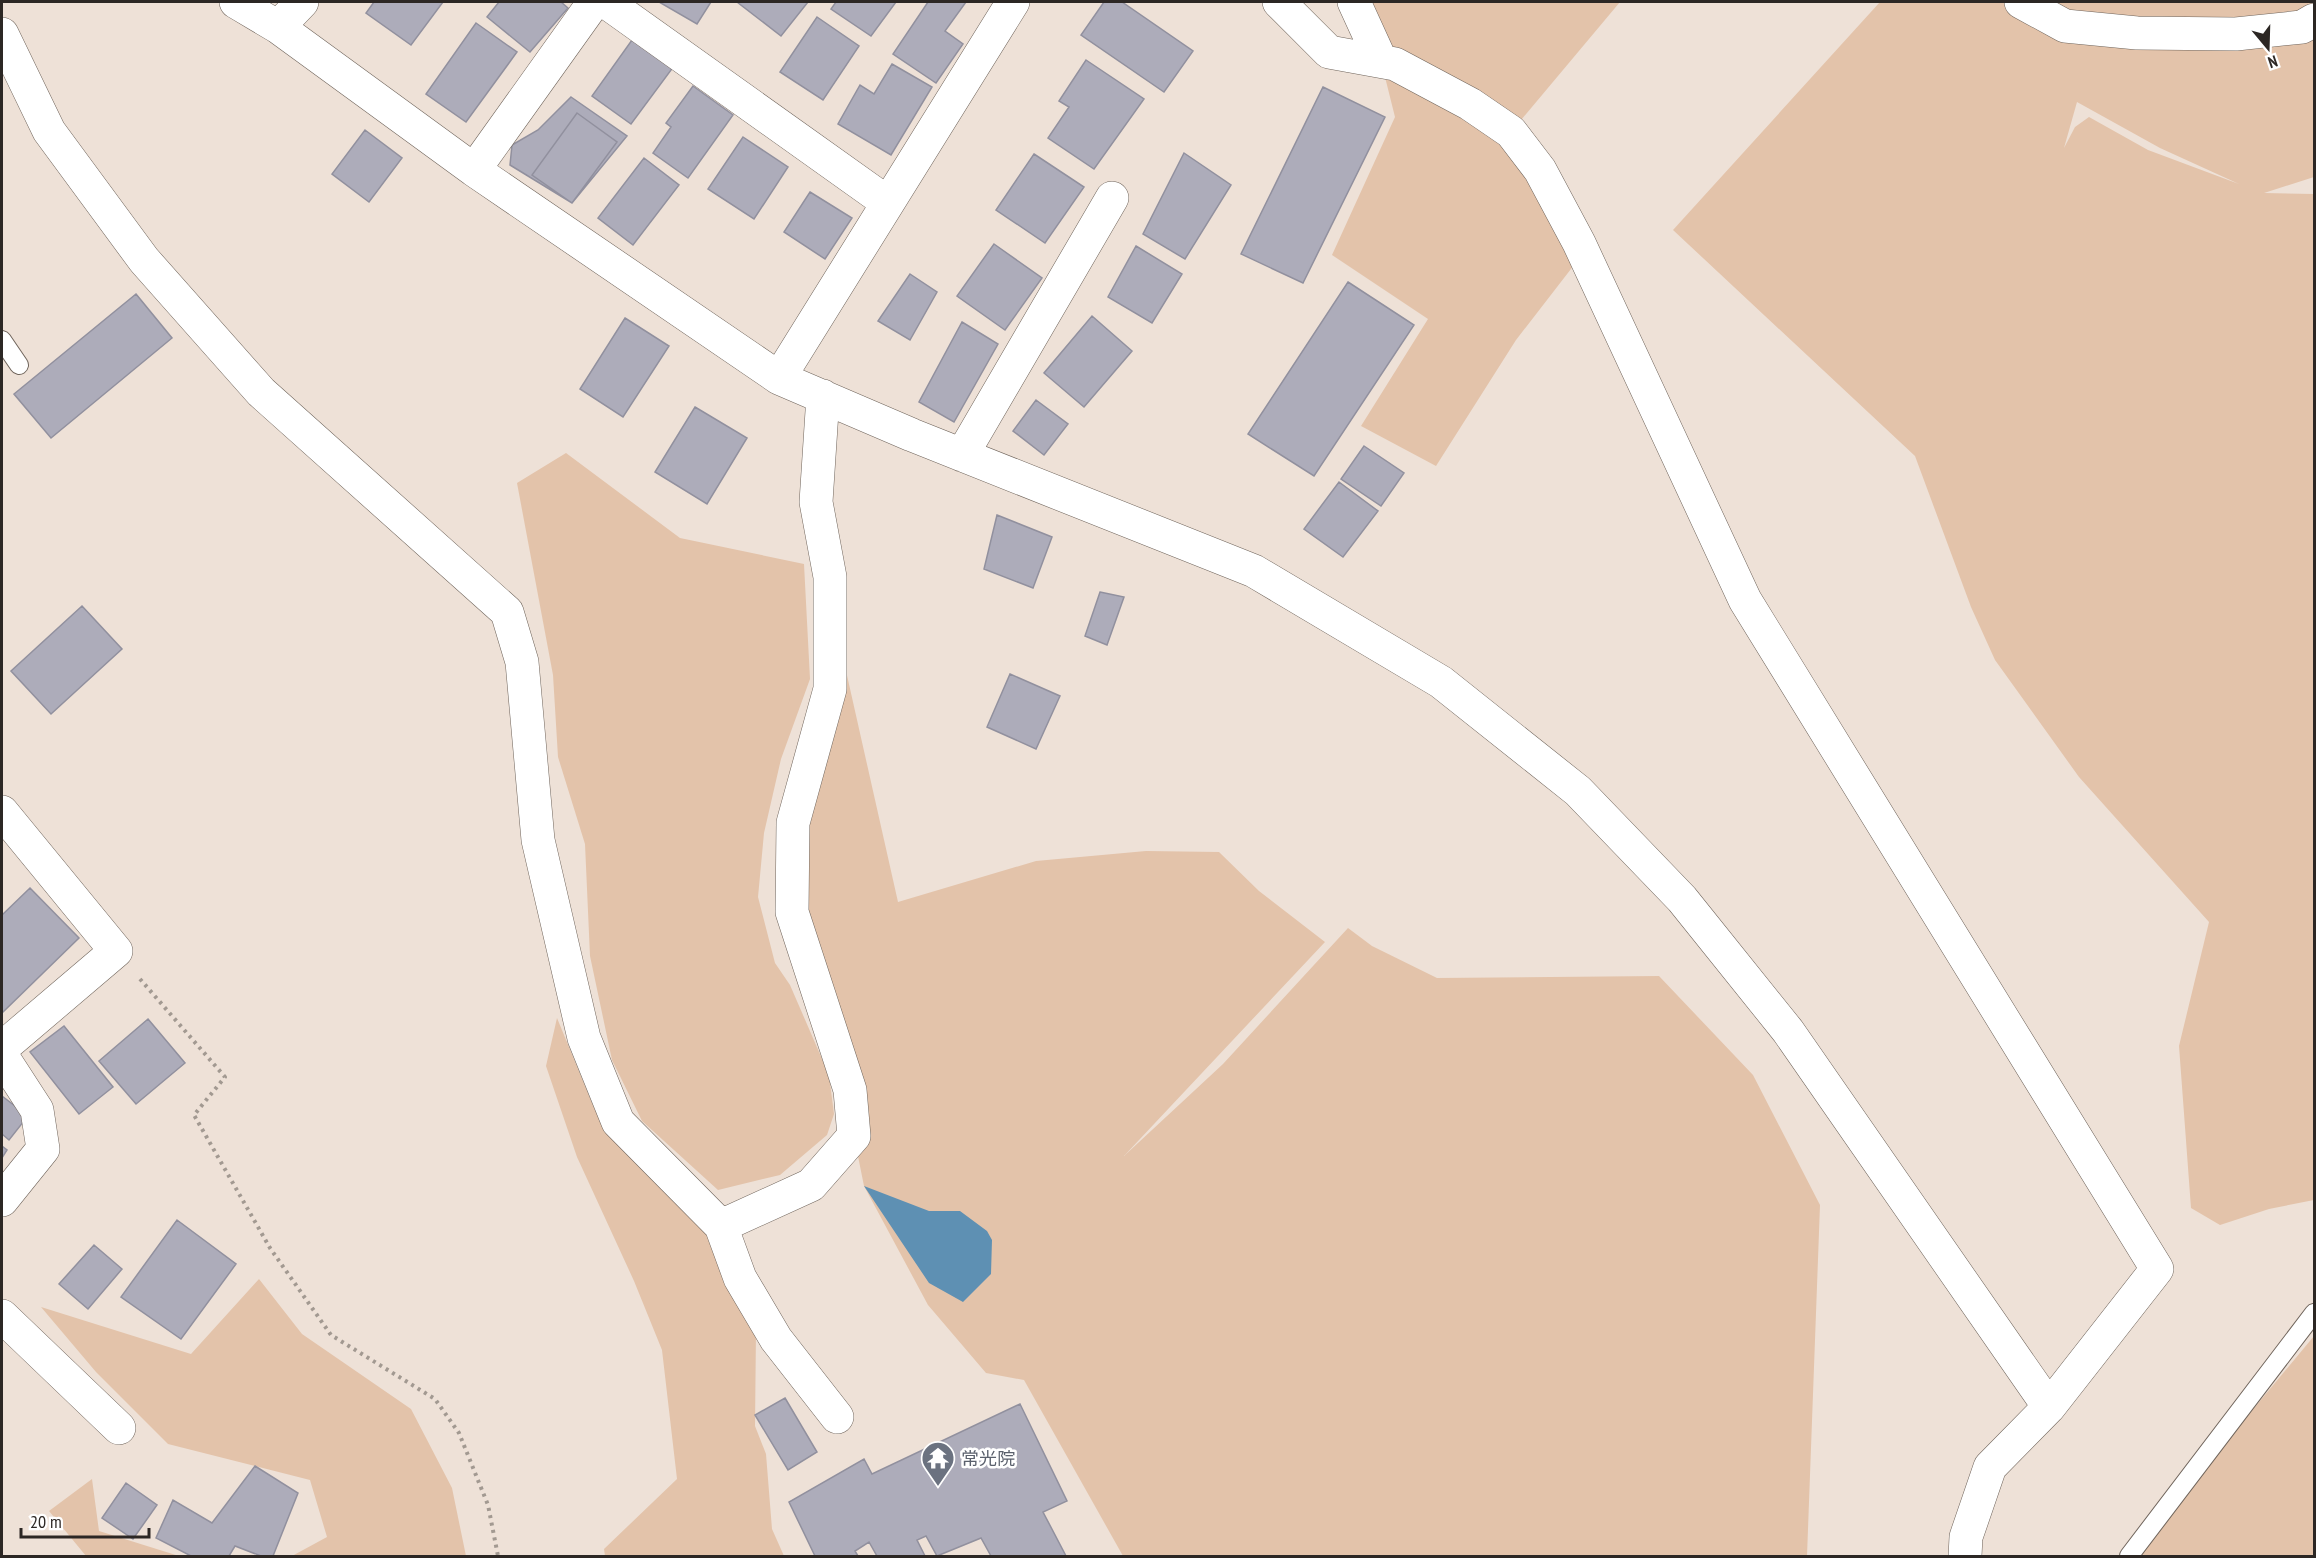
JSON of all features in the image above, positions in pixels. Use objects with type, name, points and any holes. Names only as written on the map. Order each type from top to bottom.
[{"type":"street","points":[[236,2],[278,27],[474,170],[779,378],[962,455],[1254,571],[1441,682],[1578,791],[1682,899],[1788,1031],[2049,1407]]},
{"type":"street","points":[[278,27],[302,2]]},
{"type":"street","points":[[474,170],[594,2]]},
{"type":"street","points":[[606,2],[888,203]]},
{"type":"street","points":[[779,378],[1013,2]]},
{"type":"street","points":[[1279,2],[1329,52],[1395,64],[1470,104],[1511,132],[1540,170],[1579,243],[1745,600],[2157,1269],[2049,1407],[1990,1467],[1966,1537],[1965,1557]]},
{"type":"street","points":[[1354,2],[1381,61]]},
{"type":"street","points":[[2021,2],[2065,26],[2137,33],[2235,34],[2302,27],[2314,20]]},
{"type":"street","points":[[2,34],[49,131],[152,268],[261,392],[507,612],[522,662],[538,840],[584,1038],[618,1122],[721,1226],[740,1278],[776,1339],[837,1417]]},
{"type":"street","points":[[962,455],[1112,198]]},
{"type":"street","points":[[721,1226],[811,1185],[854,1136],[850,1090],[792,912],[793,823],[830,689],[830,577],[816,502],[823,396]]},
{"type":"street","points":[[2,812],[116,951],[2,1048]]},
{"type":"street","points":[[2,1056],[37,1110],[43,1149],[2,1200]]},
{"type":"street","points":[[2,1316],[119,1428]]},
{"type":"lane","points":[[2,340],[19,365]]},
{"type":"lane","points":[[2129,1557],[2314,1313]]},
{"type":"path","points":[[116,951],[225,1077],[194,1115],[270,1248],[331,1335],[435,1399],[459,1433],[488,1505],[498,1557]]},
{"type":"shaded area","points":[[1361,2],[1620,2],[1511,132],[1581,256],[1516,340],[1436,466],[1361,426],[1428,319],[1332,255],[1395,117],[1381,61]]},
{"type":"shaded area","points":[[1880,2],[2310,2],[2314,4],[2314,177],[2264,193],[2314,194],[2314,1200],[2269,1209],[2220,1225],[2191,1208],[2179,1046],[2209,922],[2079,777],[1995,660],[1971,607],[1915,456],[1673,230]],"holes":[[[2077,102],[2160,148],[2239,184],[2148,150],[2089,117],[2075,127],[2064,148]]]},
{"type":"shaded area","points":[[566,453],[680,538],[804,564],[810,679],[781,759],[764,833],[758,897],[775,963],[790,985],[829,1075],[834,1114],[827,1135],[780,1175],[718,1190],[642,1121],[612,1060],[590,956],[585,844],[558,757],[553,675],[517,483]]},
{"type":"shaded area","points":[[844,662],[898,902],[1036,861],[1146,851],[1219,852],[1259,891],[1325,942],[1124,1156],[1223,1064],[1348,928],[1372,946],[1437,978],[1659,976],[1753,1075],[1820,1205],[1807,1556],[1123,1556],[1024,1380],[986,1373],[928,1305],[864,1186],[835,1042],[797,885]]},
{"type":"shaded area","points":[[557,1018],[595,1110],[636,1161],[705,1210],[756,1330],[755,1426],[766,1454],[772,1529],[784,1556],[605,1556],[604,1549],[677,1479],[662,1350],[634,1281],[577,1157],[546,1066]]},
{"type":"shaded area","points":[[259,1279],[302,1334],[411,1409],[452,1488],[466,1556],[292,1556],[327,1537],[310,1480],[168,1444],[96,1372],[41,1307],[191,1354]]},
{"type":"shaded area","points":[[2314,1336],[2314,1556],[2131,1556]]},
{"type":"shaded area","points":[[92,1479],[99,1531],[179,1556],[86,1556],[49,1511]]},
{"type":"water","points":[[864,1186],[929,1211],[960,1211],[987,1231],[992,1240],[991,1274],[963,1302],[929,1283]]},
{"type":"building","points":[[374,2],[443,2],[411,45],[366,13]]},
{"type":"building","points":[[499,2],[561,2],[568,8],[530,52],[487,17]]},
{"type":"building","points":[[659,2],[711,2],[697,24]]},
{"type":"building","points":[[737,2],[808,2],[781,36]]},
{"type":"building","points":[[836,2],[896,2],[871,36],[831,9]]},
{"type":"building","points":[[928,2],[966,2],[945,31],[963,44],[936,83],[893,54]]},
{"type":"building","points":[[1104,2],[1122,2],[1193,51],[1164,92],[1081,35]]},
{"type":"building","points":[[817,17],[859,46],[823,100],[780,72]]},
{"type":"building","points":[[476,23],[517,52],[466,122],[426,94]]},
{"type":"building","points":[[637,33],[677,62],[631,124],[592,96]]},
{"type":"building","points":[[1086,60],[1144,99],[1094,169],[1048,138],[1069,107],[1059,101]]},
{"type":"building","points":[[892,64],[932,87],[891,155],[838,124],[860,85],[874,94]]},
{"type":"building","points":[[693,86],[733,115],[688,178],[653,153],[671,127],[666,123]]},
{"type":"building","points":[[1323,87],[1385,117],[1303,283],[1241,254]]},
{"type":"building","points":[[571,97],[627,136],[572,203],[510,165],[512,145],[538,130]]},
{"type":"building","points":[[577,113],[617,142],[572,203],[532,175]]},
{"type":"building","points":[[365,130],[402,158],[369,202],[332,174]]},
{"type":"building","points":[[743,137],[788,167],[754,219],[708,189]]},
{"type":"building","points":[[1184,153],[1231,185],[1185,259],[1143,234]]},
{"type":"building","points":[[1034,154],[1084,187],[1045,243],[996,210]]},
{"type":"building","points":[[644,158],[679,185],[633,245],[598,218]]},
{"type":"building","points":[[810,192],[852,218],[825,259],[784,232]]},
{"type":"building","points":[[994,244],[1042,278],[1005,330],[957,296]]},
{"type":"building","points":[[1136,246],[1182,274],[1152,323],[1108,297]]},
{"type":"building","points":[[910,274],[937,292],[910,340],[878,321]]},
{"type":"building","points":[[1348,282],[1414,325],[1314,476],[1248,434]]},
{"type":"building","points":[[136,294],[172,338],[51,438],[14,394]]},
{"type":"building","points":[[1092,316],[1132,351],[1084,407],[1044,373]]},
{"type":"building","points":[[625,318],[669,346],[623,417],[580,389]]},
{"type":"building","points":[[962,322],[998,344],[954,422],[919,402]]},
{"type":"building","points":[[1036,400],[1068,424],[1044,455],[1013,431]]},
{"type":"building","points":[[695,407],[747,438],[707,504],[655,472]]},
{"type":"building","points":[[1364,446],[1404,473],[1381,506],[1341,479]]},
{"type":"building","points":[[1339,482],[1378,511],[1343,557],[1304,529]]},
{"type":"building","points":[[997,515],[1052,537],[1033,588],[984,569]]},
{"type":"building","points":[[1100,592],[1124,597],[1107,645],[1085,636]]},
{"type":"building","points":[[82,606],[122,649],[51,714],[11,671]]},
{"type":"building","points":[[1010,674],[1060,696],[1036,749],[987,727]]},
{"type":"building","points":[[30,888],[79,938],[2,1013],[2,915]]},
{"type":"building","points":[[148,1019],[185,1063],[136,1104],[99,1061]]},
{"type":"building","points":[[64,1026],[113,1087],[79,1114],[30,1052]]},
{"type":"building","points":[[2,1096],[28,1116],[9,1140],[2,1134]]},
{"type":"building","points":[[2,1146],[7,1150],[2,1158]]},
{"type":"building","points":[[177,1220],[236,1264],[181,1339],[121,1297]]},
{"type":"building","points":[[94,1245],[122,1269],[88,1309],[59,1284]]},
{"type":"building","points":[[785,1398],[817,1452],[788,1470],[755,1415]]},
{"type":"building","name":"常光院","points":[[1020,1404],[1067,1501],[1043,1512],[1066,1556],[991,1556],[981,1538],[937,1556],[926,1536],[917,1540],[925,1556],[877,1556],[869,1542],[855,1551],[858,1556],[815,1556],[789,1502],[864,1459],[872,1474]]},
{"type":"building","points":[[255,1466],[298,1493],[273,1556],[261,1556],[235,1546],[229,1556],[191,1556],[156,1538],[173,1500],[212,1523]]},
{"type":"building","points":[[126,1483],[157,1505],[133,1539],[102,1518]]},
{"type":"place","name":"常光院","points":[[938,1487]]}]
